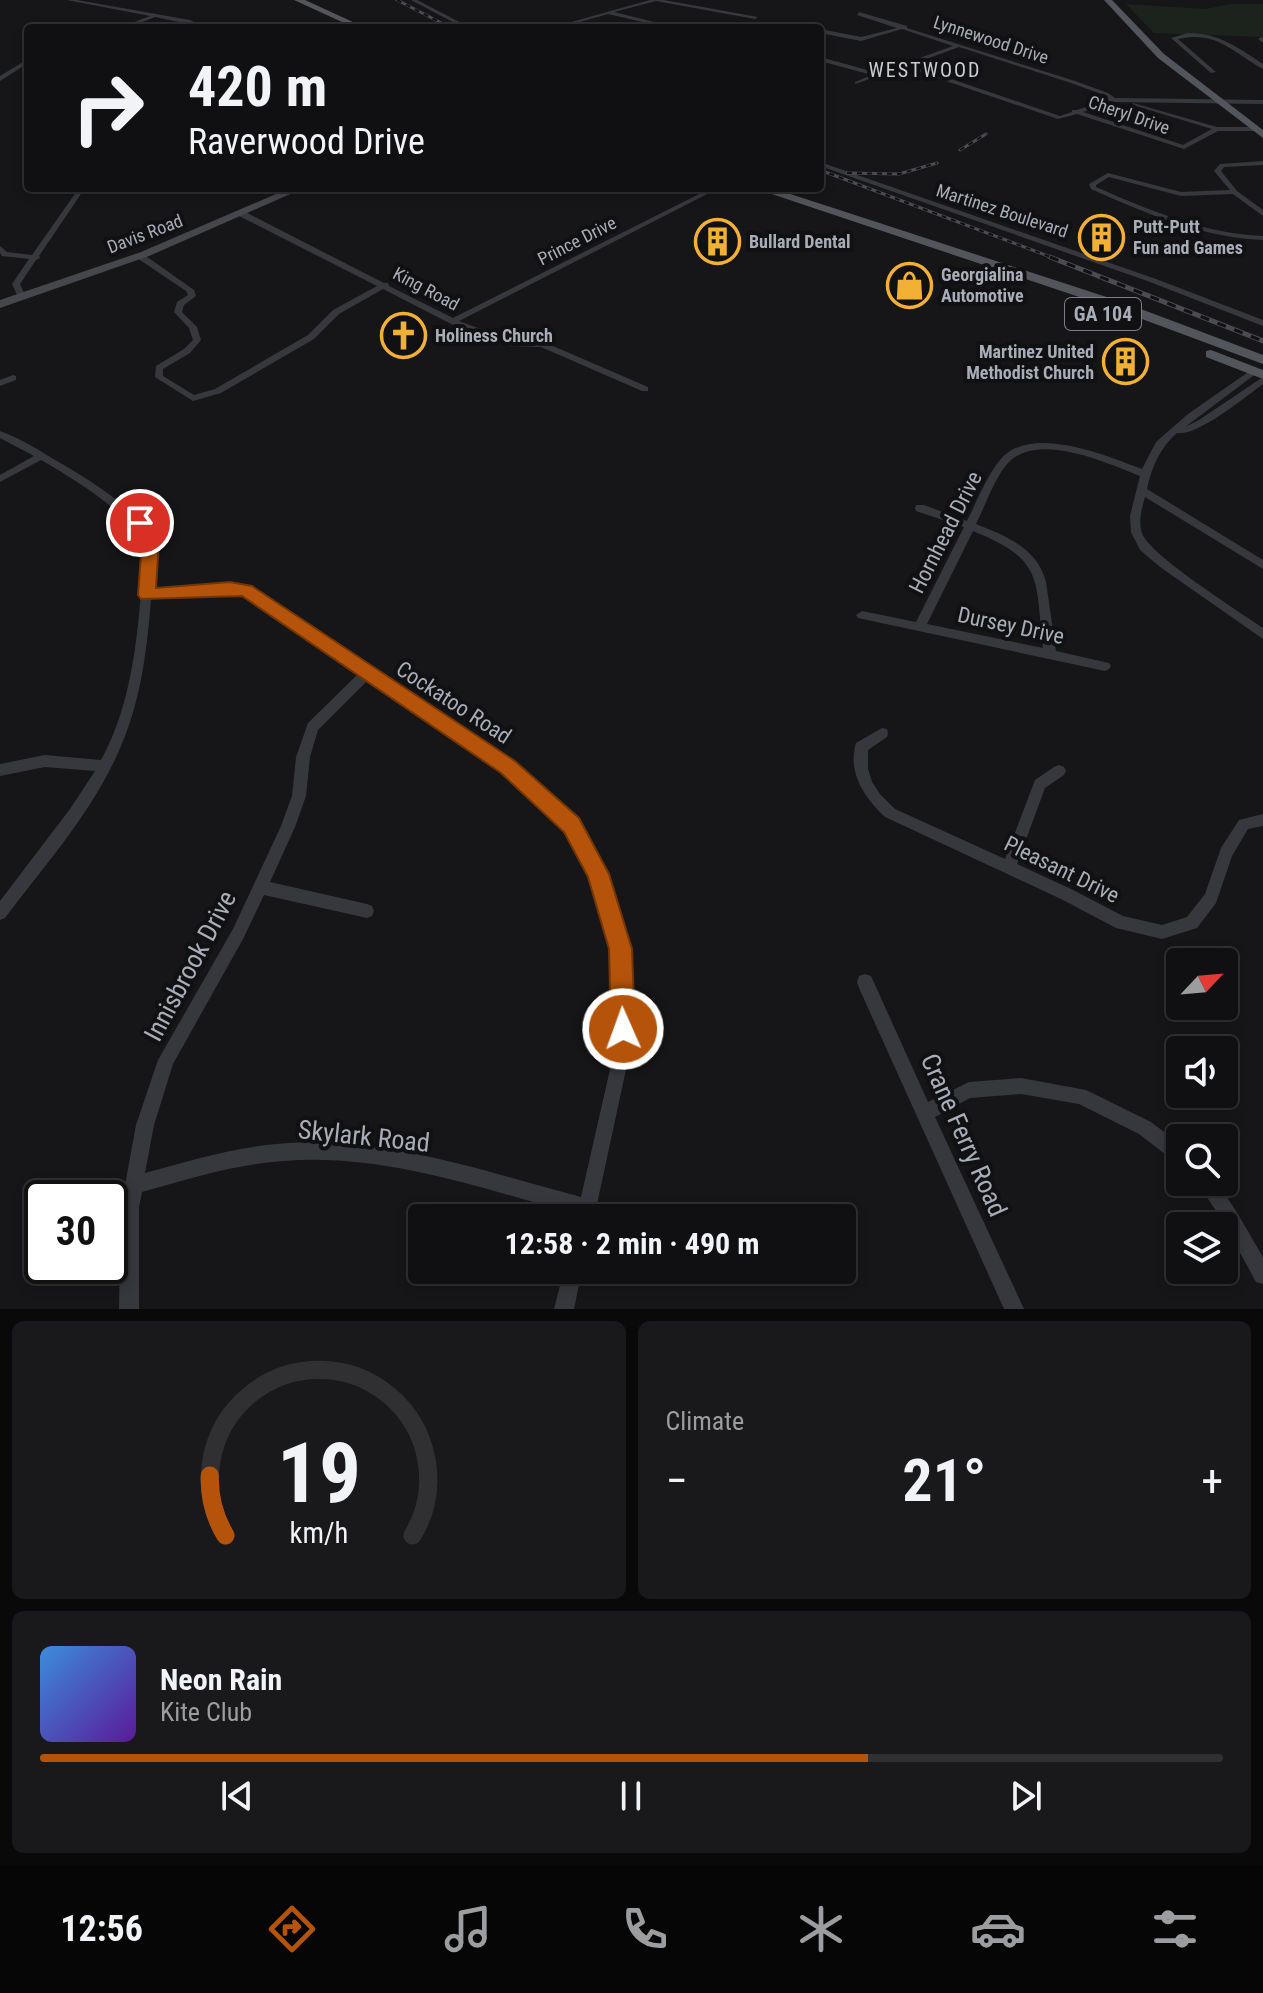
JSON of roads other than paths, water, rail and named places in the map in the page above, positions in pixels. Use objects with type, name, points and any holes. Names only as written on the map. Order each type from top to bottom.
[{"type":"main road","points":[[298,0],[353,24]]},
{"type":"main road","points":[[1108,0],[1161,56],[1228,102]]},
{"type":"main road","points":[[1118,0],[1180,61],[1261,130]]},
{"type":"main road","name":"Davis Road","points":[[0,304],[140,256],[290,192]]},
{"type":"main road","name":"GA 104","points":[[772,192],[944,251],[962,264],[1261,372]]},
{"type":"street","points":[[69,0],[195,24]]},
{"type":"street","points":[[413,0],[460,24]]},
{"type":"street","points":[[566,24],[656,0],[755,17]]},
{"type":"street","points":[[777,0],[791,3]]},
{"type":"street","points":[[608,12],[658,24]]},
{"type":"street","name":"Lynnewood Drive","points":[[859,14],[1073,82],[1116,100],[1217,129],[1261,130]]},
{"type":"street","points":[[133,24],[156,16]]},
{"type":"street","points":[[824,32],[861,39],[905,27]]},
{"type":"street","points":[[1213,72],[1174,38],[1219,38],[1228,41],[1263,67]]},
{"type":"street","points":[[857,83],[960,45]]},
{"type":"street","points":[[1247,56],[1263,56]]},
{"type":"street","points":[[824,60],[877,75]]},
{"type":"street","points":[[0,79],[24,64]]},
{"type":"street","points":[[907,66],[1060,118],[1116,100],[1263,102]]},
{"type":"street","name":"Cheryl Drive","points":[[1074,111],[1184,147],[1217,129]]},
{"type":"street","points":[[1263,163],[1222,165],[1217,171],[1235,192],[1263,214]]},
{"type":"street","name":"Martinez Boulevard","points":[[824,165],[952,213],[1078,252],[1263,323]]},
{"type":"street","points":[[1235,192],[1181,194],[1108,175],[1092,184],[1093,188],[1107,194],[1169,216],[1239,237],[1263,238]]},
{"type":"street","points":[[22,297],[16,284],[79,192]]},
{"type":"street","name":"Prince Drive","points":[[453,321],[708,192]]},
{"type":"street","name":"King Road","points":[[242,214],[453,321],[510,343],[543,345],[645,389]]},
{"type":"street","points":[[0,248],[5,254],[36,258]]},
{"type":"street","points":[[140,256],[190,290],[192,296],[180,304],[178,312],[193,327],[197,340],[187,351],[159,368],[159,377],[193,398],[218,391],[311,337],[336,312],[385,285]]},
{"type":"street","points":[[1261,372],[1202,422],[1159,444],[1145,474],[1135,516],[1136,532],[1144,547],[1263,634]]},
{"type":"street","points":[[0,383],[13,378]]},
{"type":"street","points":[[0,434],[41,456],[140,523],[150,541],[147,595],[136,677],[105,766],[0,913]]},
{"type":"street","name":"Hornhead Drive","points":[[920,626],[968,527],[1008,456],[1032,448],[1060,447],[1145,474]]},
{"type":"street","points":[[0,479],[41,456]]},
{"type":"street","points":[[1143,491],[1263,565]]},
{"type":"street","points":[[920,508],[1009,542],[1038,570],[1050,653]]},
{"type":"street","name":"Cockatoo Road","points":[[147,595],[214,589],[246,591],[508,767],[571,825],[598,874],[621,949],[623,1029],[619,1065],[588,1204]]},
{"type":"street","name":"Dursey Drive","points":[[862,615],[1105,666]]},
{"type":"street","name":"Innisbrook Drive","points":[[129,1309],[130,1207],[145,1125],[166,1060],[238,934],[260,887],[299,796],[303,757],[313,727],[367,673]]},
{"type":"street","name":"Pleasant Drive","points":[[882,733],[861,747],[860,773],[868,793],[890,813],[1009,867],[1121,923],[1162,932],[1192,923],[1211,898],[1226,853],[1244,824],[1263,820]]},
{"type":"street","points":[[0,770],[45,761],[105,766]]},
{"type":"street","points":[[1009,867],[1040,784],[1059,771]]},
{"type":"street","points":[[260,887],[367,911]]},
{"type":"street","name":"Crane Ferry Road","points":[[865,982],[1014,1309]]},
{"type":"street","points":[[925,1113],[969,1090],[1021,1086],[1080,1096],[1145,1128],[1166,1144]]},
{"type":"street","name":"Skylark Road","points":[[134,1185],[225,1161],[307,1151],[403,1161],[554,1204]]},
{"type":"street","points":[[1215,1196],[1263,1275]]},
{"type":"street","points":[[564,1309],[570,1284]]},
{"type":"railway","points":[[397,0],[443,24]]},
{"type":"railway","points":[[960,150],[986,134]]},
{"type":"railway","points":[[847,173],[899,174],[937,163]]},
{"type":"railway","points":[[824,172],[1056,259]]},
{"type":"railway","points":[[1050,257],[1263,341]]},
{"type":"place","name":"Putt-Putt Fun and Games","points":[[1102,237]]},
{"type":"place","name":"Bullard Dental","points":[[718,242]]},
{"type":"place","name":"Georgialina Automotive","points":[[910,285]]},
{"type":"place","name":"Holiness Church","points":[[404,336]]},
{"type":"place","name":"Martinez United Methodist Church","points":[[1125,362]]},
{"type":"district","name":"WESTWOOD","points":[[925,70]]}]
